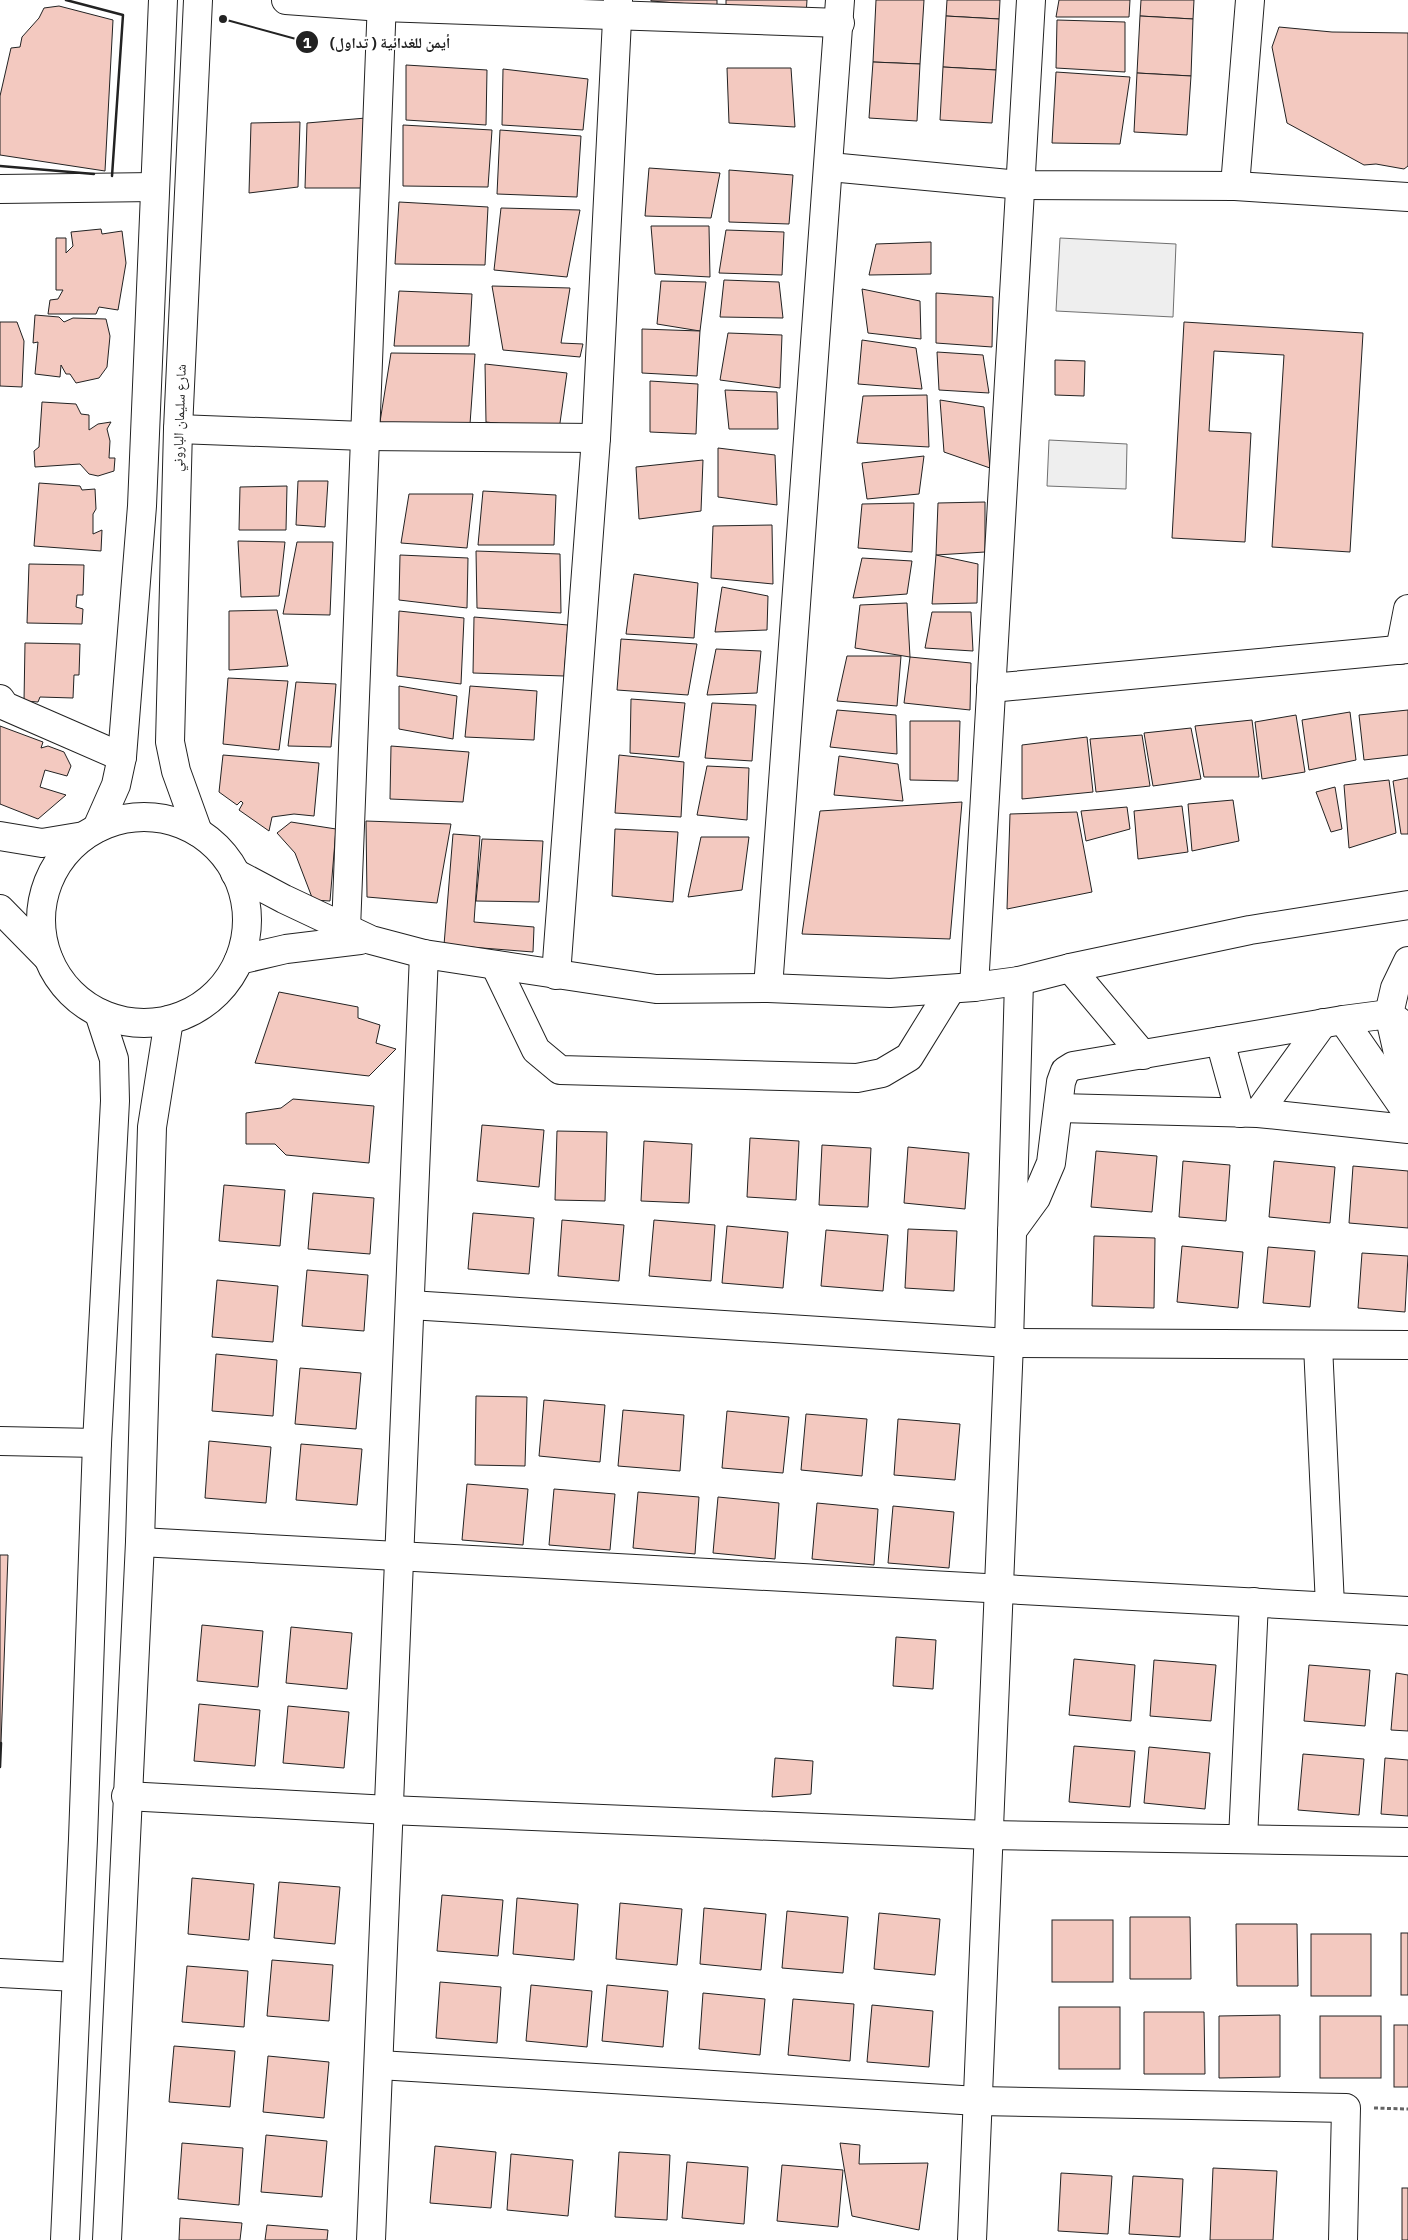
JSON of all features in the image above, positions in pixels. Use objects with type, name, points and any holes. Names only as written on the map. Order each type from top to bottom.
[{"type":"street","points":[[0,836],[42,843],[91,832],[122,819],[148,817],[174,821],[198,832],[219,850],[235,872],[245,901],[246,931],[239,960],[218,992],[204,1005],[187,1014],[169,1020],[133,1023],[99,1013],[83,1003],[68,990],[48,958],[42,936],[41,914],[45,891],[54,870],[67,851],[91,832],[116,785],[122,758],[142,506],[163,0]]},
{"type":"street","name":"شارع سليمان الباروني","points":[[198,0],[178,429],[170,742],[176,771],[198,832]]},
{"type":"street","points":[[286,0],[382,4],[840,12],[768,988]]},
{"type":"street","points":[[495,965],[536,1050],[560,1070],[838,1078],[857,1078],[873,1075],[882,1073],[908,1057],[963,988],[991,688],[1030,0]]},
{"type":"street","points":[[1236,186],[1250,0]]},
{"type":"street","points":[[344,935],[382,4]]},
{"type":"street","points":[[556,975],[596,438],[618,8]]},
{"type":"street","points":[[830,167],[1021,185],[1236,186],[1408,197]]},
{"type":"street","points":[[0,189],[154,187]]},
{"type":"street","points":[[178,429],[364,436],[596,438]]},
{"type":"street","points":[[991,688],[1404,650],[1408,609]]},
{"type":"street","points":[[0,699],[5,706],[122,758]]},
{"type":"street","points":[[235,872],[344,935],[372,940],[424,954],[656,990],[768,988],[890,993],[963,988],[1019,981],[1070,968],[1250,930],[1408,905]]},
{"type":"street","points":[[0,909],[48,958]]},
{"type":"street","points":[[239,960],[344,935]]},
{"type":"street","points":[[371,2240],[424,954]]},
{"type":"street","points":[[1408,961],[1395,988],[1408,1097]]},
{"type":"street","points":[[1070,968],[1143,1055]]},
{"type":"street","points":[[972,2240],[1009,1343],[1019,981]]},
{"type":"street","points":[[64,2240],[83,1840],[96,1443],[115,1101],[114,1059],[99,1013]]},
{"type":"street","points":[[107,2240],[126,1796],[140,1542],[152,1127],[169,1020]]},
{"type":"street","points":[[1012,1231],[1036,1198],[1051,1163],[1061,1082],[1065,1071],[1073,1066],[1333,1021],[1399,1022]]},
{"type":"street","points":[[1249,1113],[1333,1021]]},
{"type":"street","points":[[1333,1021],[1408,1114]]},
{"type":"street","points":[[1220,1041],[1249,1113]]},
{"type":"street","points":[[1058,1108],[1249,1113],[1408,1129]]},
{"type":"street","points":[[410,1305],[1009,1343],[1408,1345]]},
{"type":"street","points":[[1318,1345],[1330,1606]]},
{"type":"street","points":[[0,1441],[96,1443]]},
{"type":"street","points":[[140,1542],[399,1558],[998,1587],[1408,1611]]},
{"type":"street","points":[[1243,1839],[1254,1602]]},
{"type":"street","points":[[126,1796],[389,1810],[988,1835],[1408,1842]]},
{"type":"street","points":[[0,1973],[76,1977]]},
{"type":"street","points":[[378,2064],[978,2101],[1346,2108],[1343,2240]]},
{"type":"path","points":[[1346,2108],[1408,2109]]},
{"type":"shaded area","points":[[1060,238],[1176,244],[1173,317],[1056,311]]},
{"type":"shaded area","points":[[1049,440],[1127,444],[1126,489],[1047,486]]},
{"type":"building","points":[[717,0],[717,6],[651,1]]},
{"type":"building","points":[[726,0],[807,0],[806,15],[726,5]]},
{"type":"building","points":[[876,0],[924,0],[920,64],[873,62]]},
{"type":"building","points":[[947,0],[1000,0],[999,19],[946,16]]},
{"type":"building","points":[[1059,0],[1130,0],[1129,17],[1056,17]]},
{"type":"building","points":[[1141,0],[1194,0],[1193,19],[1140,16]]},
{"type":"building","points":[[59,6],[113,20],[105,171],[0,155],[0,96],[11,48],[20,47],[22,37],[39,18],[44,8]]},
{"type":"building","points":[[946,16],[999,19],[996,70],[943,67]]},
{"type":"building","points":[[1140,16],[1193,19],[1191,76],[1137,73]]},
{"type":"building","points":[[1057,20],[1125,22],[1125,72],[1056,68]]},
{"type":"building","points":[[1279,27],[1332,32],[1408,33],[1408,166],[1404,169],[1376,164],[1364,165],[1287,123],[1272,47]]},
{"type":"building","points":[[873,62],[920,64],[917,121],[869,118]]},
{"type":"building","points":[[406,65],[487,70],[486,125],[406,120]]},
{"type":"building","points":[[943,67],[996,70],[992,123],[940,120]]},
{"type":"building","points":[[727,68],[791,68],[795,127],[729,123]]},
{"type":"building","points":[[503,69],[588,79],[583,130],[502,125]]},
{"type":"building","points":[[1056,72],[1130,77],[1120,144],[1052,143]]},
{"type":"building","points":[[1137,73],[1191,76],[1187,135],[1134,132]]},
{"type":"building","points":[[366,118],[361,188],[305,188],[307,123]]},
{"type":"building","points":[[300,122],[298,187],[249,193],[251,123]]},
{"type":"building","points":[[403,125],[492,130],[488,187],[403,186]]},
{"type":"building","points":[[500,130],[581,136],[577,197],[497,194]]},
{"type":"building","points":[[649,168],[720,173],[711,218],[645,216]]},
{"type":"building","points":[[729,170],[793,175],[789,224],[729,222]]},
{"type":"building","points":[[399,202],[488,207],[485,265],[395,264]]},
{"type":"building","points":[[501,208],[580,210],[567,277],[494,270]]},
{"type":"building","points":[[651,226],[709,226],[710,277],[655,274]]},
{"type":"building","points":[[101,229],[102,234],[122,231],[126,263],[118,310],[99,307],[96,314],[48,314],[50,300],[58,299],[63,290],[56,290],[56,238],[66,238],[66,253],[73,246],[71,232]]},
{"type":"building","points":[[726,230],[784,232],[782,275],[719,273]]},
{"type":"building","points":[[931,242],[931,274],[869,275],[876,244]]},
{"type":"building","points":[[724,280],[779,282],[783,318],[720,317]]},
{"type":"building","points":[[661,281],[706,282],[700,331],[657,324]]},
{"type":"building","points":[[492,286],[570,288],[561,343],[583,344],[580,357],[503,350]]},
{"type":"building","points":[[862,289],[920,301],[921,339],[868,333]]},
{"type":"building","points":[[399,291],[472,294],[469,346],[394,346]]},
{"type":"building","points":[[936,293],[993,297],[992,347],[936,343]]},
{"type":"building","points":[[35,315],[59,317],[64,322],[73,318],[106,319],[110,336],[107,367],[99,378],[76,383],[70,374],[66,374],[61,365],[60,377],[35,374],[38,342],[33,343]]},
{"type":"building","points":[[0,322],[17,322],[24,341],[22,387],[0,386]]},
{"type":"building","points":[[1184,322],[1363,333],[1350,552],[1272,547],[1284,355],[1214,351],[1209,431],[1251,433],[1245,542],[1172,538]]},
{"type":"building","points":[[642,329],[700,331],[697,376],[642,373]]},
{"type":"building","points":[[728,333],[782,335],[780,388],[720,380]]},
{"type":"building","points":[[862,340],[916,348],[922,389],[858,384]]},
{"type":"building","points":[[937,352],[983,355],[989,393],[939,390]]},
{"type":"building","points":[[391,353],[475,354],[470,424],[379,428]]},
{"type":"building","points":[[1055,360],[1085,361],[1084,396],[1055,395]]},
{"type":"building","points":[[485,364],[567,373],[559,430],[486,422]]},
{"type":"building","points":[[650,381],[698,384],[696,434],[650,432]]},
{"type":"building","points":[[725,390],[777,392],[778,429],[729,429]]},
{"type":"building","points":[[927,395],[929,447],[857,443],[863,396]]},
{"type":"building","points":[[940,400],[984,407],[990,468],[944,452]]},
{"type":"building","points":[[42,402],[76,404],[81,414],[89,415],[89,430],[98,424],[111,422],[107,429],[110,441],[109,458],[115,458],[114,471],[98,476],[89,474],[80,464],[35,467],[34,451],[39,447]]},
{"type":"building","points":[[718,448],[775,455],[777,505],[718,497]]},
{"type":"building","points":[[924,456],[919,494],[867,499],[862,463]]},
{"type":"building","points":[[703,460],[701,511],[639,519],[636,467]]},
{"type":"building","points":[[298,481],[328,481],[325,527],[296,525]]},
{"type":"building","points":[[39,483],[80,486],[82,490],[95,489],[96,509],[93,514],[93,534],[102,530],[101,551],[34,546]]},
{"type":"building","points":[[287,486],[286,530],[239,530],[240,487]]},
{"type":"building","points":[[483,491],[556,495],[554,545],[478,545]]},
{"type":"building","points":[[409,494],[473,494],[467,548],[401,543]]},
{"type":"building","points":[[985,502],[985,552],[936,555],[938,503]]},
{"type":"building","points":[[914,503],[912,552],[858,548],[862,504]]},
{"type":"building","points":[[772,525],[773,584],[711,578],[713,526]]},
{"type":"building","points":[[238,541],[285,542],[279,596],[241,597]]},
{"type":"building","points":[[297,542],[333,542],[330,615],[283,614]]},
{"type":"building","points":[[476,551],[560,554],[561,613],[477,608]]},
{"type":"building","points":[[400,555],[468,558],[467,608],[399,600]]},
{"type":"building","points":[[936,555],[978,564],[977,603],[932,604]]},
{"type":"building","points":[[862,558],[912,561],[907,594],[853,598]]},
{"type":"building","points":[[29,564],[84,565],[83,595],[77,595],[76,607],[83,609],[82,624],[27,623]]},
{"type":"building","points":[[634,574],[698,583],[694,638],[626,634]]},
{"type":"building","points":[[722,587],[768,596],[767,630],[715,632]]},
{"type":"building","points":[[907,603],[910,657],[855,648],[860,605]]},
{"type":"building","points":[[277,610],[288,666],[229,670],[229,611]]},
{"type":"building","points":[[399,611],[464,618],[461,684],[397,676]]},
{"type":"building","points":[[932,612],[971,612],[973,651],[925,648]]},
{"type":"building","points":[[474,617],[568,625],[564,676],[473,673]]},
{"type":"building","points":[[621,639],[697,644],[688,695],[617,690]]},
{"type":"building","points":[[25,643],[80,644],[79,675],[74,675],[73,698],[40,697],[38,702],[24,701]]},
{"type":"building","points":[[716,649],[761,651],[757,693],[707,695]]},
{"type":"building","points":[[847,656],[901,656],[897,706],[837,701]]},
{"type":"building","points":[[910,657],[971,663],[970,710],[904,703]]},
{"type":"building","points":[[228,678],[288,681],[279,750],[223,744]]},
{"type":"building","points":[[296,682],[336,684],[331,747],[288,746]]},
{"type":"building","points":[[399,686],[457,696],[453,739],[399,729]]},
{"type":"building","points":[[470,686],[537,691],[534,740],[465,737]]},
{"type":"building","points":[[631,699],[685,703],[679,757],[630,753]]},
{"type":"building","points":[[712,703],[756,705],[752,761],[705,758]]},
{"type":"building","points":[[837,710],[896,715],[897,754],[830,747]]},
{"type":"building","points":[[1408,710],[1408,755],[1364,760],[1359,715]]},
{"type":"building","points":[[1350,712],[1356,760],[1309,770],[1302,720]]},
{"type":"building","points":[[1296,715],[1305,772],[1262,779],[1255,722]]},
{"type":"building","points":[[1252,720],[1259,777],[1204,777],[1195,726]]},
{"type":"building","points":[[910,721],[960,721],[958,781],[910,780]]},
{"type":"building","points":[[0,726],[43,742],[41,748],[48,746],[64,752],[71,766],[67,776],[45,770],[40,787],[66,795],[38,819],[0,804]]},
{"type":"building","points":[[1191,728],[1201,779],[1153,786],[1144,733]]},
{"type":"building","points":[[1142,735],[1150,786],[1096,792],[1090,739]]},
{"type":"building","points":[[1087,737],[1093,792],[1022,799],[1022,745]]},
{"type":"building","points":[[391,746],[469,752],[463,802],[390,799]]},
{"type":"building","points":[[223,755],[319,763],[314,816],[294,814],[272,817],[269,831],[239,810],[243,803],[241,801],[237,805],[219,792]]},
{"type":"building","points":[[619,755],[684,762],[681,817],[615,813]]},
{"type":"building","points":[[839,756],[898,764],[903,801],[834,795]]},
{"type":"building","points":[[707,766],[749,768],[747,820],[697,815]]},
{"type":"building","points":[[1408,778],[1408,834],[1401,834],[1393,781]]},
{"type":"building","points":[[1389,780],[1396,833],[1349,848],[1344,785]]},
{"type":"building","points":[[1335,787],[1342,829],[1331,832],[1316,792]]},
{"type":"building","points":[[1233,800],[1239,841],[1192,851],[1188,804]]},
{"type":"building","points":[[962,802],[950,939],[802,934],[820,811]]},
{"type":"building","points":[[1182,806],[1188,852],[1138,859],[1134,811]]},
{"type":"building","points":[[1127,807],[1130,829],[1086,841],[1081,811]]},
{"type":"building","points":[[1077,812],[1092,892],[1007,909],[1010,814]]},
{"type":"building","points":[[366,821],[451,824],[437,903],[367,897]]},
{"type":"building","points":[[291,822],[336,829],[330,901],[313,900],[295,853],[277,833]]},
{"type":"building","points":[[615,829],[678,832],[673,902],[612,896]]},
{"type":"building","points":[[453,834],[480,836],[474,922],[534,927],[533,952],[444,945]]},
{"type":"building","points":[[701,837],[749,837],[742,890],[688,897]]},
{"type":"building","points":[[482,839],[543,841],[539,902],[476,901]]},
{"type":"building","points":[[279,992],[358,1007],[358,1018],[380,1025],[376,1043],[396,1049],[369,1076],[255,1063]]},
{"type":"building","points":[[293,1099],[374,1106],[369,1163],[286,1155],[275,1144],[246,1144],[246,1113],[281,1108]]},
{"type":"building","points":[[482,1125],[544,1130],[539,1187],[477,1181]]},
{"type":"building","points":[[557,1131],[607,1132],[605,1201],[555,1200]]},
{"type":"building","points":[[750,1138],[799,1141],[796,1200],[747,1197]]},
{"type":"building","points":[[644,1141],[692,1144],[689,1203],[641,1201]]},
{"type":"building","points":[[822,1145],[871,1148],[868,1207],[819,1205]]},
{"type":"building","points":[[908,1147],[969,1153],[965,1209],[904,1203]]},
{"type":"building","points":[[1096,1151],[1157,1156],[1152,1212],[1091,1207]]},
{"type":"building","points":[[1183,1161],[1230,1165],[1226,1221],[1179,1217]]},
{"type":"building","points":[[1274,1161],[1335,1167],[1330,1223],[1269,1217]]},
{"type":"building","points":[[1353,1166],[1408,1171],[1408,1228],[1349,1223]]},
{"type":"building","points":[[224,1185],[285,1190],[280,1246],[219,1241]]},
{"type":"building","points":[[313,1193],[374,1198],[370,1254],[308,1249]]},
{"type":"building","points":[[473,1213],[534,1218],[529,1274],[468,1269]]},
{"type":"building","points":[[562,1220],[624,1225],[619,1281],[558,1276]]},
{"type":"building","points":[[654,1220],[715,1225],[711,1281],[649,1276]]},
{"type":"building","points":[[727,1226],[788,1232],[783,1288],[722,1283]]},
{"type":"building","points":[[908,1229],[957,1231],[954,1291],[905,1288]]},
{"type":"building","points":[[826,1230],[888,1235],[883,1291],[821,1286]]},
{"type":"building","points":[[1094,1236],[1155,1238],[1154,1308],[1092,1306]]},
{"type":"building","points":[[1182,1246],[1243,1252],[1238,1308],[1177,1302]]},
{"type":"building","points":[[1268,1247],[1315,1251],[1310,1307],[1263,1303]]},
{"type":"building","points":[[1362,1253],[1408,1256],[1405,1312],[1358,1308]]},
{"type":"building","points":[[307,1270],[368,1275],[364,1331],[302,1326]]},
{"type":"building","points":[[217,1280],[278,1286],[273,1342],[212,1337]]},
{"type":"building","points":[[216,1354],[277,1360],[273,1416],[212,1411]]},
{"type":"building","points":[[300,1368],[361,1373],[356,1429],[295,1424]]},
{"type":"building","points":[[476,1396],[527,1397],[525,1466],[475,1465]]},
{"type":"building","points":[[544,1400],[605,1405],[600,1462],[539,1456]]},
{"type":"building","points":[[623,1410],[684,1415],[680,1471],[618,1466]]},
{"type":"building","points":[[727,1411],[789,1417],[783,1473],[722,1468]]},
{"type":"building","points":[[806,1414],[867,1419],[862,1476],[801,1470]]},
{"type":"building","points":[[898,1419],[960,1424],[955,1480],[894,1475]]},
{"type":"building","points":[[209,1441],[271,1447],[266,1503],[205,1498]]},
{"type":"building","points":[[301,1444],[362,1449],[357,1505],[296,1500]]},
{"type":"building","points":[[467,1484],[528,1489],[523,1545],[462,1540]]},
{"type":"building","points":[[554,1489],[615,1494],[610,1550],[549,1545]]},
{"type":"building","points":[[638,1492],[699,1497],[695,1554],[633,1548]]},
{"type":"building","points":[[718,1497],[779,1503],[775,1559],[713,1553]]},
{"type":"building","points":[[817,1503],[878,1509],[874,1565],[812,1559]]},
{"type":"building","points":[[893,1506],[954,1512],[949,1568],[888,1563]]},
{"type":"building","points":[[0,1555],[8,1555],[1,1743],[0,1743]]},
{"type":"building","points":[[202,1625],[263,1631],[258,1687],[197,1681]]},
{"type":"building","points":[[291,1627],[352,1633],[347,1689],[286,1683]]},
{"type":"building","points":[[896,1637],[936,1640],[933,1689],[893,1686]]},
{"type":"building","points":[[1074,1659],[1135,1665],[1131,1721],[1069,1715]]},
{"type":"building","points":[[1154,1660],[1216,1665],[1211,1721],[1150,1716]]},
{"type":"building","points":[[1309,1665],[1370,1670],[1365,1726],[1304,1721]]},
{"type":"building","points":[[1396,1673],[1408,1675],[1408,1731],[1391,1730]]},
{"type":"building","points":[[199,1704],[260,1710],[255,1766],[194,1761]]},
{"type":"building","points":[[288,1706],[349,1712],[344,1768],[283,1763]]},
{"type":"building","points":[[1074,1746],[1135,1751],[1130,1807],[1069,1802]]},
{"type":"building","points":[[1149,1747],[1210,1753],[1205,1809],[1144,1803]]},
{"type":"building","points":[[1303,1754],[1364,1759],[1359,1815],[1298,1810]]},
{"type":"building","points":[[775,1758],[813,1761],[811,1794],[772,1797]]},
{"type":"building","points":[[1385,1758],[1408,1760],[1408,1816],[1381,1814]]},
{"type":"building","points":[[192,1878],[254,1884],[249,1940],[188,1934]]},
{"type":"building","points":[[279,1882],[340,1887],[335,1944],[274,1938]]},
{"type":"building","points":[[442,1895],[503,1900],[498,1956],[437,1951]]},
{"type":"building","points":[[517,1898],[578,1904],[574,1960],[513,1954]]},
{"type":"building","points":[[620,1903],[682,1909],[677,1965],[616,1959]]},
{"type":"building","points":[[704,1908],[766,1914],[761,1970],[700,1964]]},
{"type":"building","points":[[787,1911],[848,1917],[843,1973],[782,1968]]},
{"type":"building","points":[[879,1913],[940,1919],[935,1975],[874,1969]]},
{"type":"building","points":[[1130,1917],[1190,1917],[1191,1979],[1130,1979]]},
{"type":"building","points":[[1052,1920],[1113,1920],[1113,1982],[1052,1982]]},
{"type":"building","points":[[1236,1924],[1297,1924],[1298,1986],[1237,1986]]},
{"type":"building","points":[[1401,1933],[1408,1933],[1408,1995],[1401,1995]]},
{"type":"building","points":[[1311,1934],[1371,1934],[1371,1996],[1311,1996]]},
{"type":"building","points":[[272,1960],[333,1965],[329,2021],[267,2016]]},
{"type":"building","points":[[187,1966],[248,1971],[244,2027],[182,2022]]},
{"type":"building","points":[[440,1982],[501,1987],[497,2043],[436,2038]]},
{"type":"building","points":[[531,1985],[592,1991],[587,2047],[526,2041]]},
{"type":"building","points":[[607,1985],[668,1991],[663,2047],[602,2041]]},
{"type":"building","points":[[703,1993],[765,1999],[760,2055],[699,2049]]},
{"type":"building","points":[[793,1999],[854,2004],[850,2061],[788,2055]]},
{"type":"building","points":[[872,2005],[933,2011],[929,2067],[867,2062]]},
{"type":"building","points":[[1059,2007],[1120,2007],[1120,2069],[1059,2069]]},
{"type":"building","points":[[1144,2012],[1204,2012],[1205,2074],[1144,2074]]},
{"type":"building","points":[[1280,2015],[1280,2077],[1219,2078],[1219,2016]]},
{"type":"building","points":[[1320,2016],[1381,2016],[1381,2078],[1320,2078]]},
{"type":"building","points":[[1394,2025],[1408,2025],[1408,2087],[1394,2087]]},
{"type":"building","points":[[174,2046],[235,2051],[230,2107],[169,2102]]},
{"type":"building","points":[[268,2056],[329,2062],[324,2118],[263,2112]]},
{"type":"building","points":[[266,2135],[327,2141],[322,2197],[261,2192]]},
{"type":"building","points":[[182,2143],[243,2148],[239,2205],[178,2199]]},
{"type":"building","points":[[840,2143],[860,2145],[859,2164],[928,2163],[919,2230],[852,2216]]},
{"type":"building","points":[[435,2146],[496,2152],[491,2208],[430,2203]]},
{"type":"building","points":[[619,2152],[670,2155],[667,2220],[615,2217]]},
{"type":"building","points":[[511,2154],[573,2160],[568,2216],[507,2210]]},
{"type":"building","points":[[687,2162],[748,2167],[744,2224],[682,2218]]},
{"type":"building","points":[[782,2165],[843,2170],[838,2227],[777,2221]]},
{"type":"building","points":[[1213,2168],[1277,2171],[1273,2240],[1210,2240]]},
{"type":"building","points":[[1061,2173],[1112,2176],[1108,2234],[1058,2231]]},
{"type":"building","points":[[1133,2176],[1183,2179],[1180,2237],[1129,2234]]},
{"type":"building","points":[[1402,2188],[1408,2188],[1408,2240],[1402,2240]]},
{"type":"building","points":[[180,2218],[242,2223],[240,2240],[179,2240]]},
{"type":"building","points":[[267,2225],[328,2230],[327,2240],[265,2240]]},
{"type":"wall","points":[[66,0],[123,15],[112,176]]},
{"type":"wall","points":[[0,166],[94,174]]},
{"type":"wall","points":[[0,1767],[1,1743]]},
{"type":"place","name":"أيمن للغدائية ( تداول)","points":[[223,19]]}]
